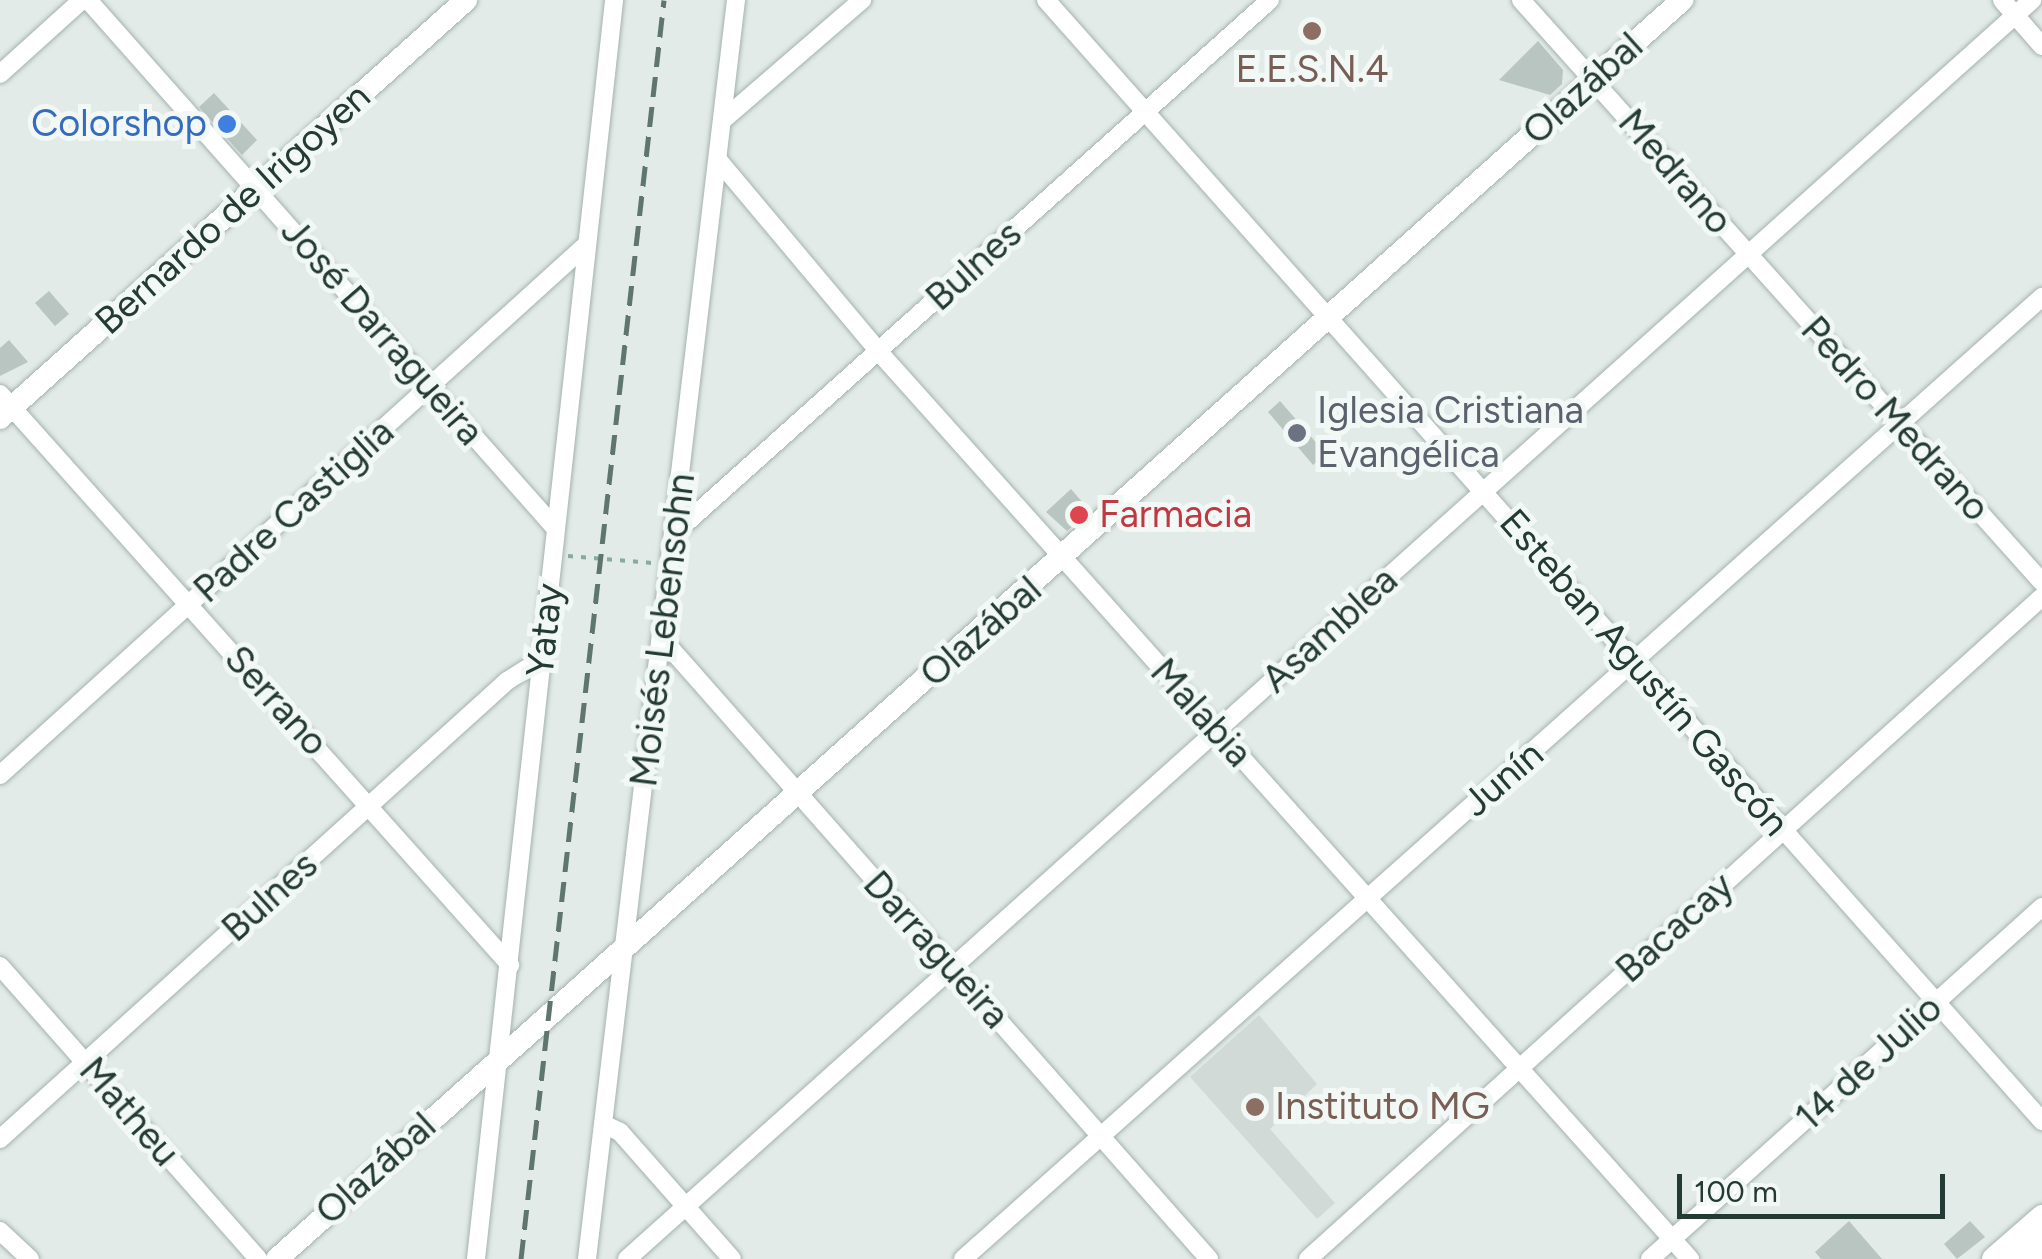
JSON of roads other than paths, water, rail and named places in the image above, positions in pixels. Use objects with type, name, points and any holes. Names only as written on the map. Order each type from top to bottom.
[{"type":"main road","points":[[2010,1256],[2042,1217]]},
{"type":"main road","points":[[2010,1256],[2042,1243]]},
{"type":"street","points":[[0,74],[85,0]]},
{"type":"street","name":"José Darragueira","points":[[85,0],[556,529]]},
{"type":"street","name":"Bernardo de Irigoyen","points":[[4,406],[256,190],[466,0]]},
{"type":"street","name":"Yatay","points":[[476,1259],[614,0]]},
{"type":"street","name":"Moisés Lebensohn","points":[[587,1259],[621,951],[673,565],[736,0]]},
{"type":"street","points":[[723,120],[862,0]]},
{"type":"street","name":"Esteban Agustín Gascón","points":[[1046,0],[2042,1121]]},
{"type":"street","name":"Bulnes","points":[[676,531],[1270,0]]},
{"type":"street","name":"Medrano","points":[[1522,0],[1748,256]]},
{"type":"street","name":"Olazábal","points":[[276,1259],[1064,558],[1682,0]]},
{"type":"street","points":[[2002,0],[2042,46]]},
{"type":"street","name":"Asamblea","points":[[628,1259],[688,1209],[951,965],[1217,732],[2032,0]]},
{"type":"street","name":"Malabia","points":[[719,161],[879,352],[1690,1259]]},
{"type":"street","name":"Padre Castiglia","points":[[0,775],[586,244]]},
{"type":"street","name":"Pedro Medrano","points":[[1748,256],[2042,582]]},
{"type":"street","name":"Junín","points":[[963,1259],[2042,297]]},
{"type":"street","name":"Serrano","points":[[4,406],[190,605],[510,965]]},
{"type":"street","name":"Bacacay","points":[[1308,1259],[2042,598]]},
{"type":"street","name":"Darragueira","points":[[664,641],[1209,1259]]},
{"type":"street","name":"Bulnes","points":[[0,1139],[507,681],[542,659]]},
{"type":"street","name":"14 de Julio","points":[[1650,1259],[2042,906]]},
{"type":"street","name":"Matheu","points":[[0,966],[258,1259]]},
{"type":"street","points":[[603,1124],[620,1132],[732,1259]]},
{"type":"street","points":[[0,1231],[30,1259]]},
{"type":"railway","points":[[521,1259],[664,0]]},
{"type":"place","name":"E.E.S.N.4","points":[[1312,31]]},
{"type":"place","name":"Colorshop","points":[[227,124]]},
{"type":"place","name":"Iglesia Cristiana Evangélica","points":[[1297,433]]},
{"type":"place","name":"Farmacia","points":[[1079,515]]},
{"type":"place","name":"Instituto MG","points":[[1255,1107]]}]
